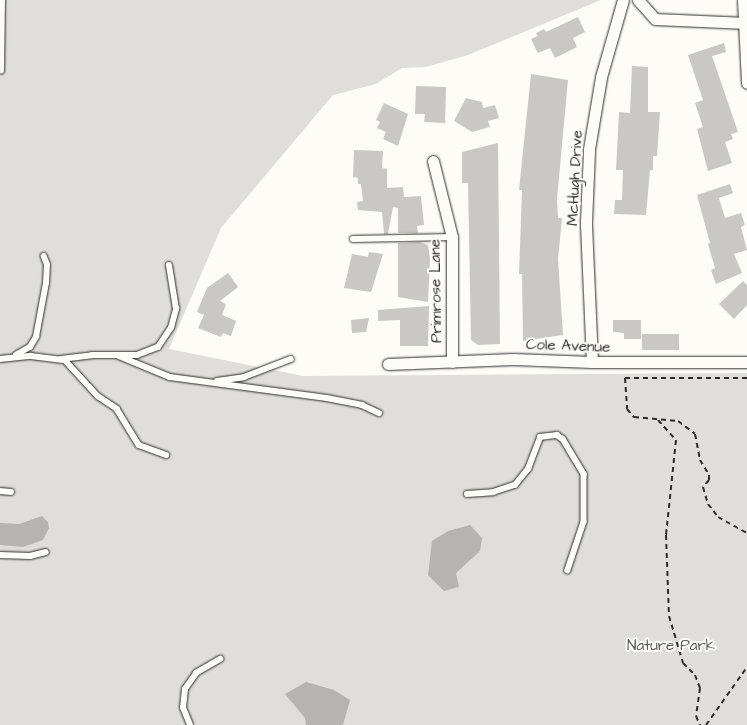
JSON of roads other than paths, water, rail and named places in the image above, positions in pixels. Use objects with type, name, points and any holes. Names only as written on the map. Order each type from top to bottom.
[{"type":"street","name":"McHugh Drive","points":[[592,362],[586,222],[589,149],[602,77],[623,0]]},
{"type":"street","points":[[638,0],[656,19],[745,23]]},
{"type":"street","points":[[743,0],[747,84]]},
{"type":"street","name":"Primrose Lane","points":[[432,161],[452,237],[452,362]]},
{"type":"street","name":"Cole Avenue","points":[[388,364],[513,359],[592,362],[747,362]]},
{"type":"lane","points":[[1,71],[2,0]]},
{"type":"lane","points":[[353,239],[452,237]]},
{"type":"lane","points":[[15,356],[30,347],[36,337],[46,283],[47,264],[44,257]]},
{"type":"lane","points":[[0,359],[15,356],[59,359],[92,354],[119,356],[149,353],[158,347],[171,328],[176,309],[169,266]]},
{"type":"lane","points":[[119,356],[170,377],[327,398],[362,405],[379,414]]},
{"type":"lane","points":[[59,359],[75,368],[98,396],[117,409],[139,445],[149,451],[166,455]]},
{"type":"lane","points":[[210,382],[244,377],[291,359]]},
{"type":"lane","points":[[467,494],[493,492],[515,485],[528,470],[540,436],[557,435],[563,439],[584,474],[584,522],[568,570]]},
{"type":"lane","points":[[0,491],[11,492]]},
{"type":"lane","points":[[0,555],[30,556],[46,552]]},
{"type":"lane","points":[[190,725],[183,708],[185,689],[196,673],[220,659]]},
{"type":"park label","name":"Nature Park","points":[[671,646]]}]
